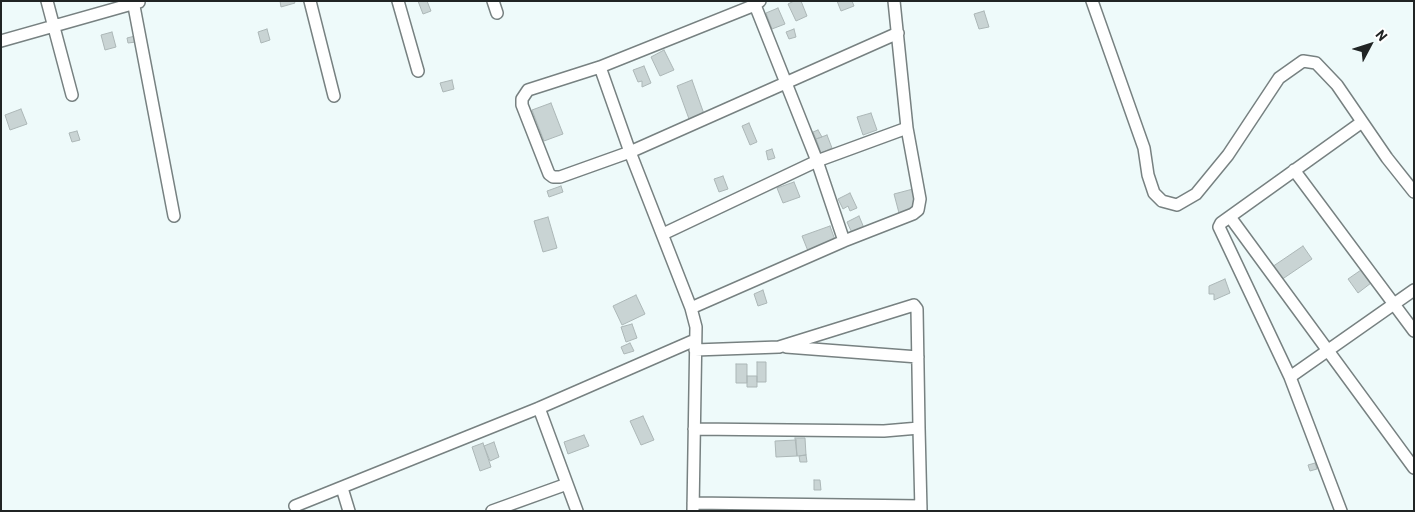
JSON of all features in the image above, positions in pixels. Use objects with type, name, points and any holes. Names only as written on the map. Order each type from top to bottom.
[{"type":"street","points":[[47,1],[72,95]]},
{"type":"street","points":[[310,1],[334,96]]},
{"type":"street","points":[[398,1],[418,71]]},
{"type":"street","points":[[493,1],[497,13]]},
{"type":"street","points":[[691,308],[844,241],[913,214],[918,210],[920,199],[907,128],[894,1]]},
{"type":"street","points":[[1092,1],[1144,148],[1148,174],[1154,193],[1162,201],[1177,205],[1196,194],[1228,155],[1279,78],[1303,61],[1316,63],[1337,85],[1414,192]]},
{"type":"street","points":[[1,41],[136,2],[174,216]]},
{"type":"street","points":[[844,241],[817,161],[786,84],[758,3],[600,67],[528,90],[522,99],[522,105],[549,174],[553,177],[560,177],[630,152],[786,84],[898,33]]},
{"type":"street","points":[[600,67],[630,152],[691,308],[696,327],[693,507],[921,508],[917,309],[912,305],[779,347]]},
{"type":"street","points":[[1341,511],[1290,377],[1219,227],[1230,216],[1362,122]]},
{"type":"street","points":[[663,234],[817,161],[907,128]]},
{"type":"street","points":[[1294,170],[1414,331]]},
{"type":"street","points":[[1230,216],[1414,468]]},
{"type":"street","points":[[1290,377],[1414,290]]},
{"type":"street","points":[[295,506],[695,345],[779,347],[918,357]]},
{"type":"street","points":[[538,408],[577,511]]},
{"type":"street","points":[[694,430],[884,431],[919,428]]},
{"type":"street","points":[[492,511],[567,484]]},
{"type":"street","points":[[342,488],[348,511]]},
{"type":"building","points":[[280,1],[294,1],[295,3],[281,7]]},
{"type":"building","points":[[418,1],[427,1],[431,11],[423,14]]},
{"type":"building","points":[[794,1],[801,1],[807,16],[796,21],[788,4]]},
{"type":"building","points":[[837,1],[852,1],[854,6],[841,11]]},
{"type":"building","points":[[778,8],[785,24],[772,29],[766,13]]},
{"type":"building","points":[[984,11],[989,27],[979,29],[974,14]]},
{"type":"building","points":[[267,29],[270,40],[261,43],[258,32]]},
{"type":"building","points":[[794,29],[796,37],[789,39],[786,32]]},
{"type":"building","points":[[112,32],[116,47],[105,50],[101,35]]},
{"type":"building","points":[[135,36],[136,42],[128,43],[127,38]]},
{"type":"building","points":[[664,50],[674,70],[660,76],[651,57]]},
{"type":"building","points":[[644,66],[651,83],[642,87],[642,81],[638,82],[633,70]]},
{"type":"building","points":[[452,80],[454,89],[443,92],[440,83]]},
{"type":"building","points":[[692,80],[704,114],[689,119],[677,86]]},
{"type":"building","points":[[551,103],[563,134],[544,141],[532,110]]},
{"type":"building","points":[[21,109],[27,124],[10,130],[5,115]]},
{"type":"building","points":[[871,113],[877,130],[863,135],[857,117]]},
{"type":"building","points":[[749,123],[757,142],[750,145],[742,126]]},
{"type":"building","points":[[818,130],[822,137],[816,139],[813,132]]},
{"type":"building","points":[[77,131],[80,140],[72,142],[69,133]]},
{"type":"building","points":[[827,135],[832,148],[821,153],[816,139]]},
{"type":"building","points":[[772,149],[775,158],[768,160],[766,151]]},
{"type":"building","points":[[723,176],[728,189],[719,192],[714,179]]},
{"type":"building","points":[[794,182],[800,197],[783,203],[777,188]]},
{"type":"building","points":[[561,186],[563,192],[549,197],[547,191]]},
{"type":"building","points":[[913,189],[918,207],[899,213],[894,194]]},
{"type":"building","points":[[850,193],[857,208],[850,211],[848,206],[843,209],[838,199]]},
{"type":"building","points":[[859,216],[864,228],[852,233],[847,222]]},
{"type":"building","points":[[548,217],[557,248],[543,252],[534,221]]},
{"type":"building","points":[[830,226],[835,240],[808,251],[802,236]]},
{"type":"building","points":[[1303,246],[1312,259],[1281,280],[1272,267]]},
{"type":"building","points":[[1361,270],[1371,283],[1358,293],[1348,279]]},
{"type":"building","points":[[1225,279],[1230,293],[1214,300],[1214,294],[1209,294],[1209,286]]},
{"type":"building","points":[[763,290],[767,303],[758,306],[754,294]]},
{"type":"building","points":[[636,295],[645,314],[622,325],[613,306]]},
{"type":"building","points":[[632,324],[637,338],[626,342],[621,327]]},
{"type":"building","points":[[630,343],[634,351],[624,354],[621,347]]},
{"type":"building","points":[[757,362],[766,362],[766,382],[757,382]]},
{"type":"building","points":[[736,364],[747,364],[747,383],[736,383]]},
{"type":"building","points":[[747,376],[757,376],[757,387],[747,387]]},
{"type":"building","points":[[643,416],[654,440],[641,445],[630,421]]},
{"type":"building","points":[[584,435],[589,446],[568,454],[564,442]]},
{"type":"building","points":[[795,438],[805,438],[806,455],[797,456]]},
{"type":"building","points":[[796,440],[797,456],[776,457],[775,441]]},
{"type":"building","points":[[494,442],[499,457],[490,461],[484,446]]},
{"type":"building","points":[[483,443],[491,467],[480,471],[472,447]]},
{"type":"building","points":[[806,455],[807,462],[800,462],[799,456]]},
{"type":"building","points":[[1315,463],[1317,469],[1310,471],[1308,465]]},
{"type":"building","points":[[814,480],[820,480],[821,490],[814,490]]}]
